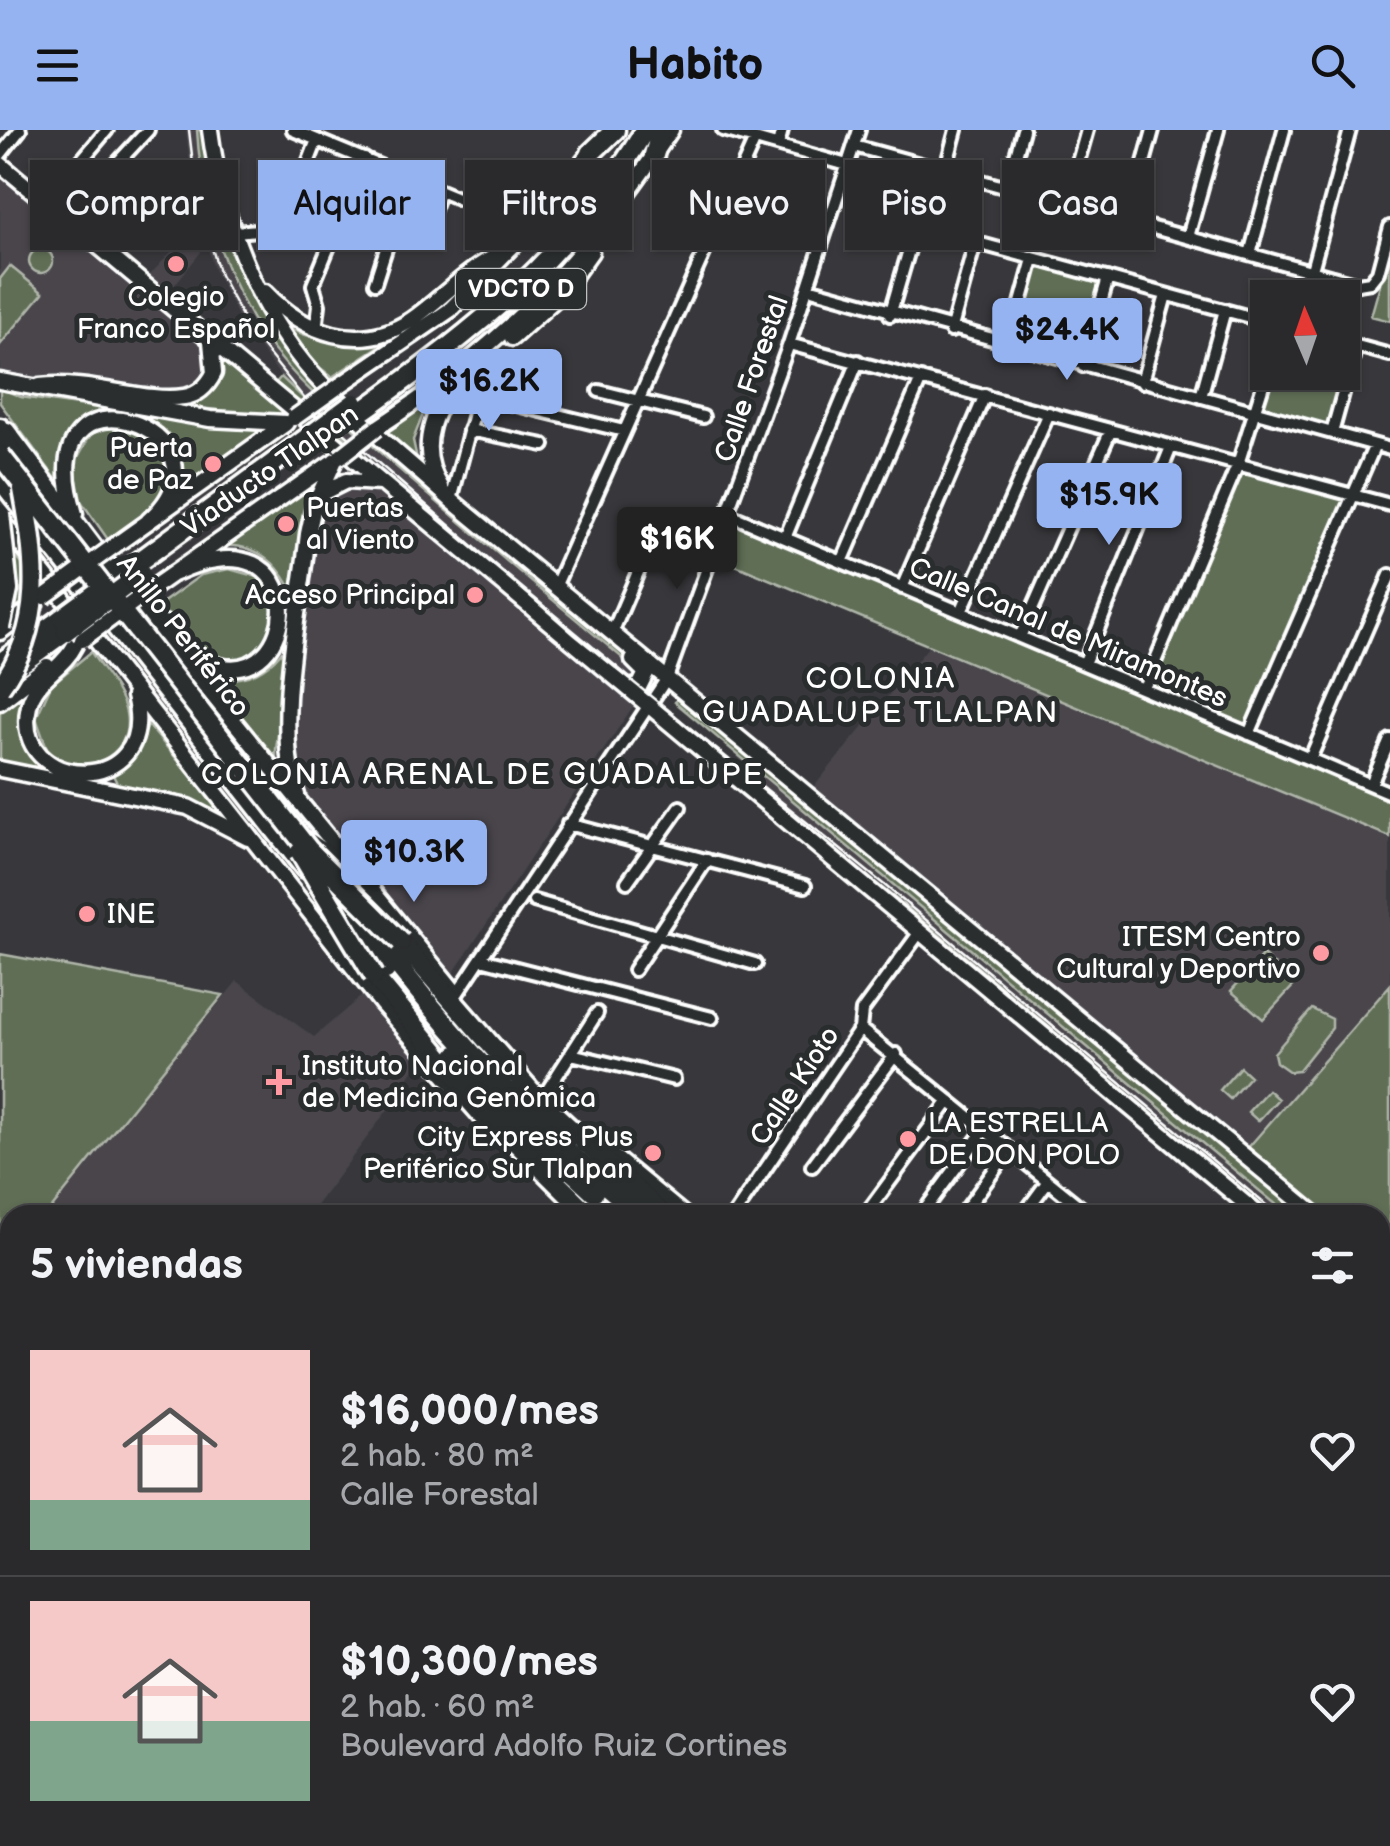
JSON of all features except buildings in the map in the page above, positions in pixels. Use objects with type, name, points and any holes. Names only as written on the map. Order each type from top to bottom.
[{"type":"highway","points":[[590,152],[614,130]]},
{"type":"highway","name":"Viaducto Tlalpan","points":[[0,679],[71,634],[527,272],[604,178],[632,130]]},
{"type":"highway","name":"Viaducto Tlalpan","points":[[358,407],[447,350],[531,280],[611,182],[644,130]]},
{"type":"highway","points":[[654,155],[661,130]]},
{"type":"highway","points":[[0,424],[19,469],[35,590],[24,646],[0,687]]},
{"type":"highway","name":"Anillo Periférico","points":[[0,447],[306,849]]},
{"type":"highway","points":[[0,455],[306,849],[374,976],[490,1118],[580,1205]]},
{"type":"highway","points":[[0,470],[306,849],[416,958],[536,1098],[650,1205]]},
{"type":"highway","name":"Anillo Periférico","points":[[0,479],[435,1031],[518,1122],[611,1205]]},
{"type":"highway","points":[[0,516],[8,590],[3,627]]},
{"type":"highway","name":"Viaducto Tlalpan","points":[[0,663],[71,634]]},
{"type":"highway","points":[[306,849],[370,884]]},
{"type":"highway","points":[[568,1192],[586,1205]]},
{"type":"main road","points":[[210,130],[215,160]]},
{"type":"main road","name":"Viaducto Tlalpan","points":[[584,160],[606,130]]},
{"type":"main road","name":"Viaducto Tlalpan","points":[[632,186],[671,130]]},
{"type":"main road","points":[[0,164],[30,189]]},
{"type":"main road","points":[[238,239],[276,322],[317,378],[450,500],[1304,1205]]},
{"type":"main road","points":[[105,250],[1247,1205]]},
{"type":"main road","name":"Viaducto Tlalpan","points":[[0,702],[71,634],[142,576],[172,574],[429,394],[512,327],[585,250]]},
{"type":"main road","points":[[450,500],[436,480],[431,460],[434,414],[453,387],[561,294],[588,260],[591,250]]},
{"type":"main road","points":[[259,286],[284,312],[316,330],[358,337],[398,328],[480,264],[509,252]]},
{"type":"main road","name":"Viaducto Tlalpan","points":[[3,627],[450,310],[509,252]]},
{"type":"main road","points":[[26,389],[84,384],[186,397],[205,387],[214,373],[216,354],[208,336]]},
{"type":"main road","points":[[0,381],[26,389],[210,419],[290,420]]},
{"type":"main road","points":[[78,524],[64,479],[67,452],[86,429],[114,420],[152,429],[170,452],[169,494],[148,522]]},
{"type":"main road","points":[[0,424],[138,604],[457,994],[546,1094],[673,1205]]},
{"type":"main road","points":[[302,805],[290,770],[288,714],[309,524],[318,496],[338,458]]},
{"type":"main road","points":[[318,496],[354,480],[385,485]]},
{"type":"main road","points":[[0,516],[132,691],[453,1090],[572,1205]]},
{"type":"main road","points":[[0,530],[15,537]]},
{"type":"main road","points":[[138,604],[195,654],[216,665],[249,662],[276,640],[282,622],[282,603],[270,578],[256,565],[223,558],[172,574]]},
{"type":"main road","points":[[71,634],[34,692],[28,714],[36,747],[54,767],[74,774],[116,763],[134,742],[138,711],[132,691]]},
{"type":"main road","points":[[614,634],[620,647],[646,672],[643,685],[627,686]]},
{"type":"main road","points":[[0,770],[188,806],[242,834],[266,853]]},
{"type":"main road","points":[[101,770],[114,792]]},
{"type":"street","points":[[0,155],[20,130]]},
{"type":"street","points":[[82,160],[107,130]]},
{"type":"street","points":[[120,160],[148,130]]},
{"type":"street","points":[[293,130],[365,159],[313,285],[319,305],[316,330]]},
{"type":"street","points":[[723,130],[845,163]]},
{"type":"street","points":[[778,145],[782,130]]},
{"type":"street","name":"Calle Forestal","points":[[849,160],[859,130]]},
{"type":"street","points":[[947,160],[956,130]]},
{"type":"street","points":[[1015,160],[1023,130]]},
{"type":"street","points":[[1078,160],[1087,130]]},
{"type":"street","points":[[1145,160],[1153,130]]},
{"type":"street","points":[[1188,237],[1218,130]]},
{"type":"street","points":[[1250,254],[1284,130]]},
{"type":"street","points":[[1312,270],[1350,130]]},
{"type":"street","points":[[555,587],[755,139]]},
{"type":"street","points":[[238,232],[281,229],[317,140]]},
{"type":"street","points":[[854,146],[904,160]]},
{"type":"street","name":"Calle Forestal","points":[[457,994],[646,704],[667,678],[789,344],[845,170]]},
{"type":"street","points":[[1154,228],[1358,284],[1370,282],[1378,272],[1390,228]]},
{"type":"street","points":[[982,244],[1250,317]]},
{"type":"street","points":[[375,283],[386,250]]},
{"type":"street","points":[[890,314],[908,250]]},
{"type":"street","points":[[951,331],[973,250]]},
{"type":"street","points":[[1009,347],[1033,259]]},
{"type":"street","points":[[1083,366],[1108,278]]},
{"type":"street","points":[[808,288],[951,331],[1390,449]]},
{"type":"street","points":[[1142,382],[1166,295]]},
{"type":"street","points":[[1201,398],[1225,310]]},
{"type":"street","points":[[789,344],[1390,505]]},
{"type":"street","points":[[1360,347],[1390,355]]},
{"type":"street","points":[[450,500],[489,357]]},
{"type":"street","points":[[785,538],[858,362]]},
{"type":"street","points":[[842,562],[921,379]]},
{"type":"street","points":[[1144,688],[1238,464],[1262,390]]},
{"type":"street","points":[[1332,433],[1344,390]]},
{"type":"street","points":[[599,391],[703,418]]},
{"type":"street","points":[[479,396],[624,431]]},
{"type":"street","points":[[902,588],[985,396]]},
{"type":"street","points":[[961,612],[1049,413]]},
{"type":"street","points":[[470,430],[544,445]]},
{"type":"street","points":[[1020,637],[1112,430]]},
{"type":"street","points":[[1250,734],[1374,444]]},
{"type":"street","points":[[1084,664],[1172,447]]},
{"type":"street","name":"Calle Canal de Miramontes","points":[[728,514],[1390,793]]},
{"type":"street","points":[[614,634],[650,544]]},
{"type":"street","points":[[1310,759],[1390,575]]},
{"type":"street","points":[[1370,784],[1390,740]]},
{"type":"street","points":[[627,882],[680,807]]},
{"type":"street","points":[[568,824],[805,886]]},
{"type":"street","points":[[634,970],[706,860]]},
{"type":"street","points":[[534,901],[755,964]]},
{"type":"street","name":"Calle Kioto","points":[[741,1205],[860,1029],[862,1011],[920,932]]},
{"type":"street","points":[[480,958],[712,1018]]},
{"type":"street","points":[[546,1094],[597,1013]]},
{"type":"street","points":[[860,1029],[896,1054],[1075,1205]]},
{"type":"street","points":[[571,1054],[674,1079]]},
{"type":"street","points":[[812,1166],[896,1054]]},
{"type":"street","points":[[872,1205],[948,1101]]},
{"type":"street","points":[[928,1205],[984,1130]]},
{"type":"street","points":[[969,1205],[1009,1150]]},
{"type":"street","points":[[1031,1205],[1048,1182]]},
{"type":"shaded area","points":[[186,130],[197,130],[200,160],[189,160]]},
{"type":"shaded area","points":[[0,174],[30,199],[30,250],[92,250],[200,340],[205,349],[203,375],[194,388],[170,395],[110,385],[86,376],[23,378],[0,371]]},
{"type":"shaded area","name":"Colegio Franco Español","points":[[173,250],[200,250],[168,293],[149,276]]},
{"type":"shaded area","points":[[208,250],[220,250],[242,300],[270,345],[315,395],[643,675],[633,686],[390,479],[281,377],[242,324]]},
{"type":"shaded area","points":[[348,484],[377,487],[638,699],[450,978],[303,789],[294,757],[292,714],[319,519],[326,499]]},
{"type":"shaded area","points":[[928,647],[1390,837],[1390,1205],[1304,1205],[808,794]]},
{"type":"shaded area","points":[[675,702],[1277,1205],[1261,1205],[905,906],[665,712],[671,711],[752,777],[755,772]]},
{"type":"shaded area","name":"Instituto Nacional de Medicina Genómica","points":[[237,981],[314,1037],[365,993],[422,1056],[389,1108],[316,1205],[54,1205]]},
{"type":"green space","points":[[197,130],[208,130],[213,160],[201,160]]},
{"type":"green space","points":[[238,232],[295,355],[614,642],[645,677],[312,392],[279,357],[252,318],[221,251],[238,250]]},
{"type":"green space","points":[[1390,249],[1390,321],[1371,316]]},
{"type":"green space","points":[[36,250],[46,250],[52,256],[52,266],[46,272],[36,272],[30,266],[30,256]]},
{"type":"green space","points":[[1037,259],[1106,278],[1082,362],[1012,343]]},
{"type":"green space","points":[[10,266],[43,293],[0,345],[0,279]]},
{"type":"green space","points":[[276,322],[334,342],[364,342],[396,335],[332,377],[299,351]]},
{"type":"green space","points":[[218,351],[290,412],[268,417],[178,405],[199,396]]},
{"type":"green space","points":[[281,377],[389,479],[537,606],[272,387]]},
{"type":"green space","points":[[0,388],[21,397],[120,411],[94,418],[75,432],[62,453],[57,480],[0,403]]},
{"type":"green space","points":[[1263,390],[1343,390],[1331,431],[1257,411]]},
{"type":"green space","points":[[427,404],[413,440],[417,459],[387,431]]},
{"type":"green space","points":[[143,416],[266,430],[181,490],[181,466],[175,446],[163,430]]},
{"type":"green space","points":[[115,425],[145,437],[162,457],[165,469],[164,483],[147,512],[109,541],[81,501],[74,464],[91,434]]},
{"type":"green space","points":[[1241,468],[1348,495],[1248,730],[1147,686]]},
{"type":"green space","points":[[320,477],[302,530],[294,595],[282,574],[266,558],[246,548],[221,546]]},
{"type":"green space","points":[[730,521],[1390,800],[1390,837],[716,557]]},
{"type":"green space","points":[[12,552],[42,588],[0,619]]},
{"type":"green space","points":[[229,569],[258,577],[276,609],[266,636],[254,652],[239,659],[223,658],[206,650],[158,606],[201,575]]},
{"type":"green space","points":[[290,640],[276,761],[203,676],[230,679],[253,674],[273,661]]},
{"type":"green space","points":[[91,652],[120,697],[127,729],[113,753],[89,764],[75,764],[48,752],[36,718],[51,685]]},
{"type":"green space","points":[[27,687],[21,713],[23,736],[33,757],[53,775],[0,765],[0,708]]},
{"type":"green space","points":[[679,697],[1298,1205],[1277,1205],[675,702]]},
{"type":"green space","points":[[148,725],[234,827],[119,787],[113,775],[137,754]]},
{"type":"green space","points":[[803,826],[905,906],[1261,1205],[1255,1205]]},
{"type":"green space","points":[[0,954],[223,995],[54,1205],[0,1205]]},
{"type":"green space","points":[[1263,955],[1295,984],[1263,1019],[1231,991]]},
{"type":"green space","points":[[1390,985],[1390,1205],[1312,1205],[1246,1150]]},
{"type":"green space","points":[[1312,1009],[1332,1019],[1332,1028],[1298,1071],[1290,1072],[1276,1062],[1274,1053]]},
{"type":"green space","points":[[1240,1067],[1250,1076],[1230,1099],[1220,1090]]},
{"type":"green space","points":[[1268,1090],[1278,1099],[1258,1121],[1248,1112]]},
{"type":"tram line","points":[[189,130],[197,198],[220,275],[250,331],[304,398],[575,635],[882,883],[1266,1205]]},
{"type":"place","name":"Colegio Franco Español","points":[[176,264]]},
{"type":"place","name":"Puerta de Paz","points":[[213,464]]},
{"type":"place","name":"Puertas al Viento","points":[[286,524]]},
{"type":"place","name":"Acceso Principal","points":[[475,595]]},
{"type":"place","name":"INE","points":[[87,914]]},
{"type":"place","name":"ITESM Centro Cultural y Deportivo","points":[[1321,953]]},
{"type":"place","name":"Instituto Nacional de Medicina Genómica","points":[[279,1082]]},
{"type":"place","name":"LA ESTRELLA DE DON POLO","points":[[908,1139]]},
{"type":"place","name":"City Express Plus Periférico Sur Tlalpan","points":[[653,1153]]},
{"type":"district","name":"COLONIA GUADALUPE TLALPAN","points":[[881,696]]},
{"type":"district","name":"COLONIA ARENAL DE GUADALUPE","points":[[483,775]]}]
